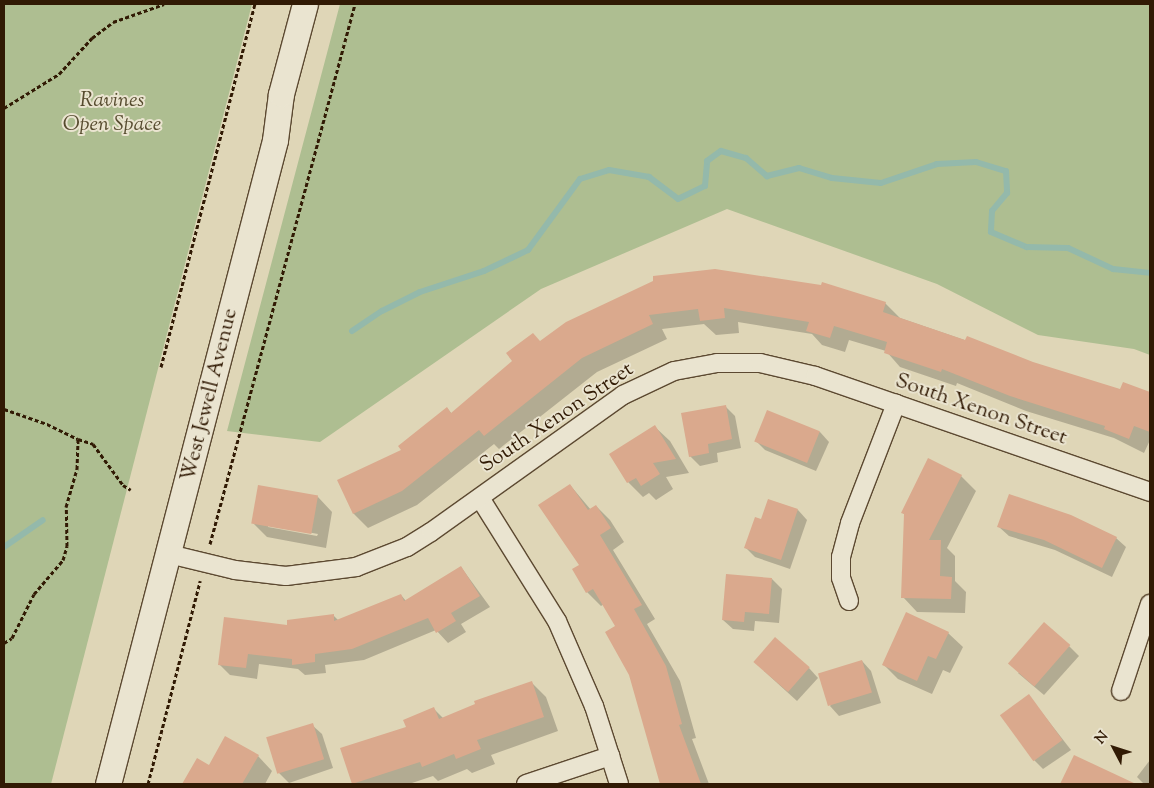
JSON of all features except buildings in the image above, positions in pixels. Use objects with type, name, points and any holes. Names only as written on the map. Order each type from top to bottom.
[{"type":"main road","name":"West Jewell Avenue","points":[[108,784],[275,140],[281,94],[305,4]]},
{"type":"street","name":"South Xenon Street","points":[[169,554],[286,576],[334,572],[407,547],[480,498],[623,395],[650,380],[696,365],[739,362],[785,368],[896,404],[1150,492]]},
{"type":"street","points":[[849,601],[841,578],[841,557],[850,523],[896,404]]},
{"type":"street","points":[[480,498],[557,621],[583,677],[619,784]]},
{"type":"street","points":[[1121,691],[1150,604]]},
{"type":"street","points":[[526,784],[610,756]]},
{"type":"path","points":[[4,108],[59,74],[92,38],[113,22],[164,4]]},
{"type":"path","points":[[161,367],[255,4]]},
{"type":"path","points":[[148,784],[205,562],[355,4]]},
{"type":"path","points":[[4,409],[47,424],[93,444],[122,485],[131,490]]},
{"type":"path","points":[[4,644],[12,638],[34,594],[63,560],[67,546],[66,507],[77,469],[78,439]]},
{"type":"green space","name":"Ravines Open Space","points":[[4,4],[252,4],[51,784],[4,784]]},
{"type":"green space","points":[[340,4],[1150,4],[1150,355],[1134,349],[1038,335],[937,284],[727,209],[541,289],[320,442],[227,431]]},
{"type":"waterway","points":[[352,331],[382,311],[420,292],[484,271],[528,250],[580,179],[609,170],[649,177],[678,199],[705,186],[707,161],[721,151],[746,158],[767,176],[799,168],[832,178],[881,183],[937,164],[976,162],[1006,171],[1007,193],[992,211],[991,232],[1027,247],[1068,248],[1113,269],[1150,273]]},
{"type":"waterway","points":[[4,547],[43,520]]}]
